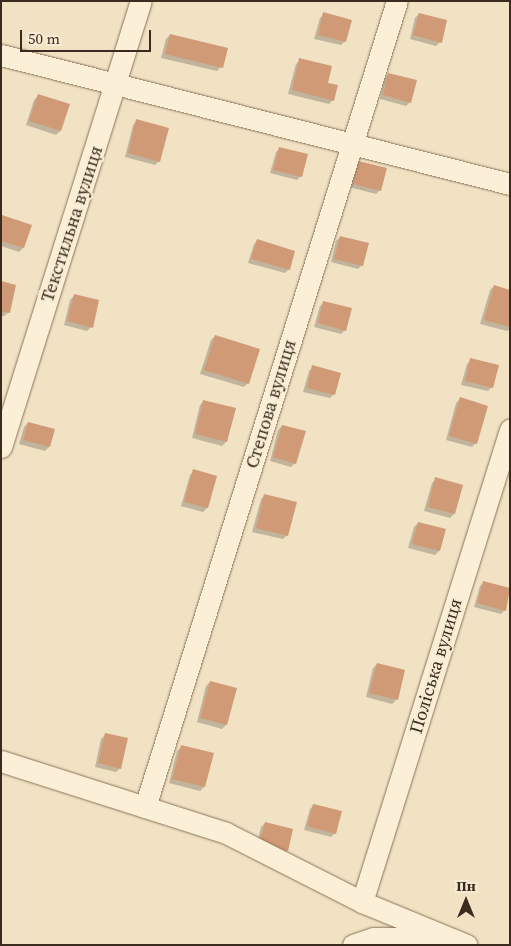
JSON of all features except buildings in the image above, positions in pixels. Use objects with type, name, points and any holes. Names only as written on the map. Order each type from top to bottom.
[{"type":"street","name":"Текстильна вулиця","points":[[1,447],[141,1]]},
{"type":"street","name":"Степова вулиця","points":[[145,807],[397,1]]},
{"type":"street","points":[[1,55],[510,184]]},
{"type":"street","name":"Поліська вулиця","points":[[362,902],[510,430]]},
{"type":"street","points":[[1,761],[226,833],[362,902],[457,941]]},
{"type":"street","points":[[353,945],[372,938],[457,941]]}]
